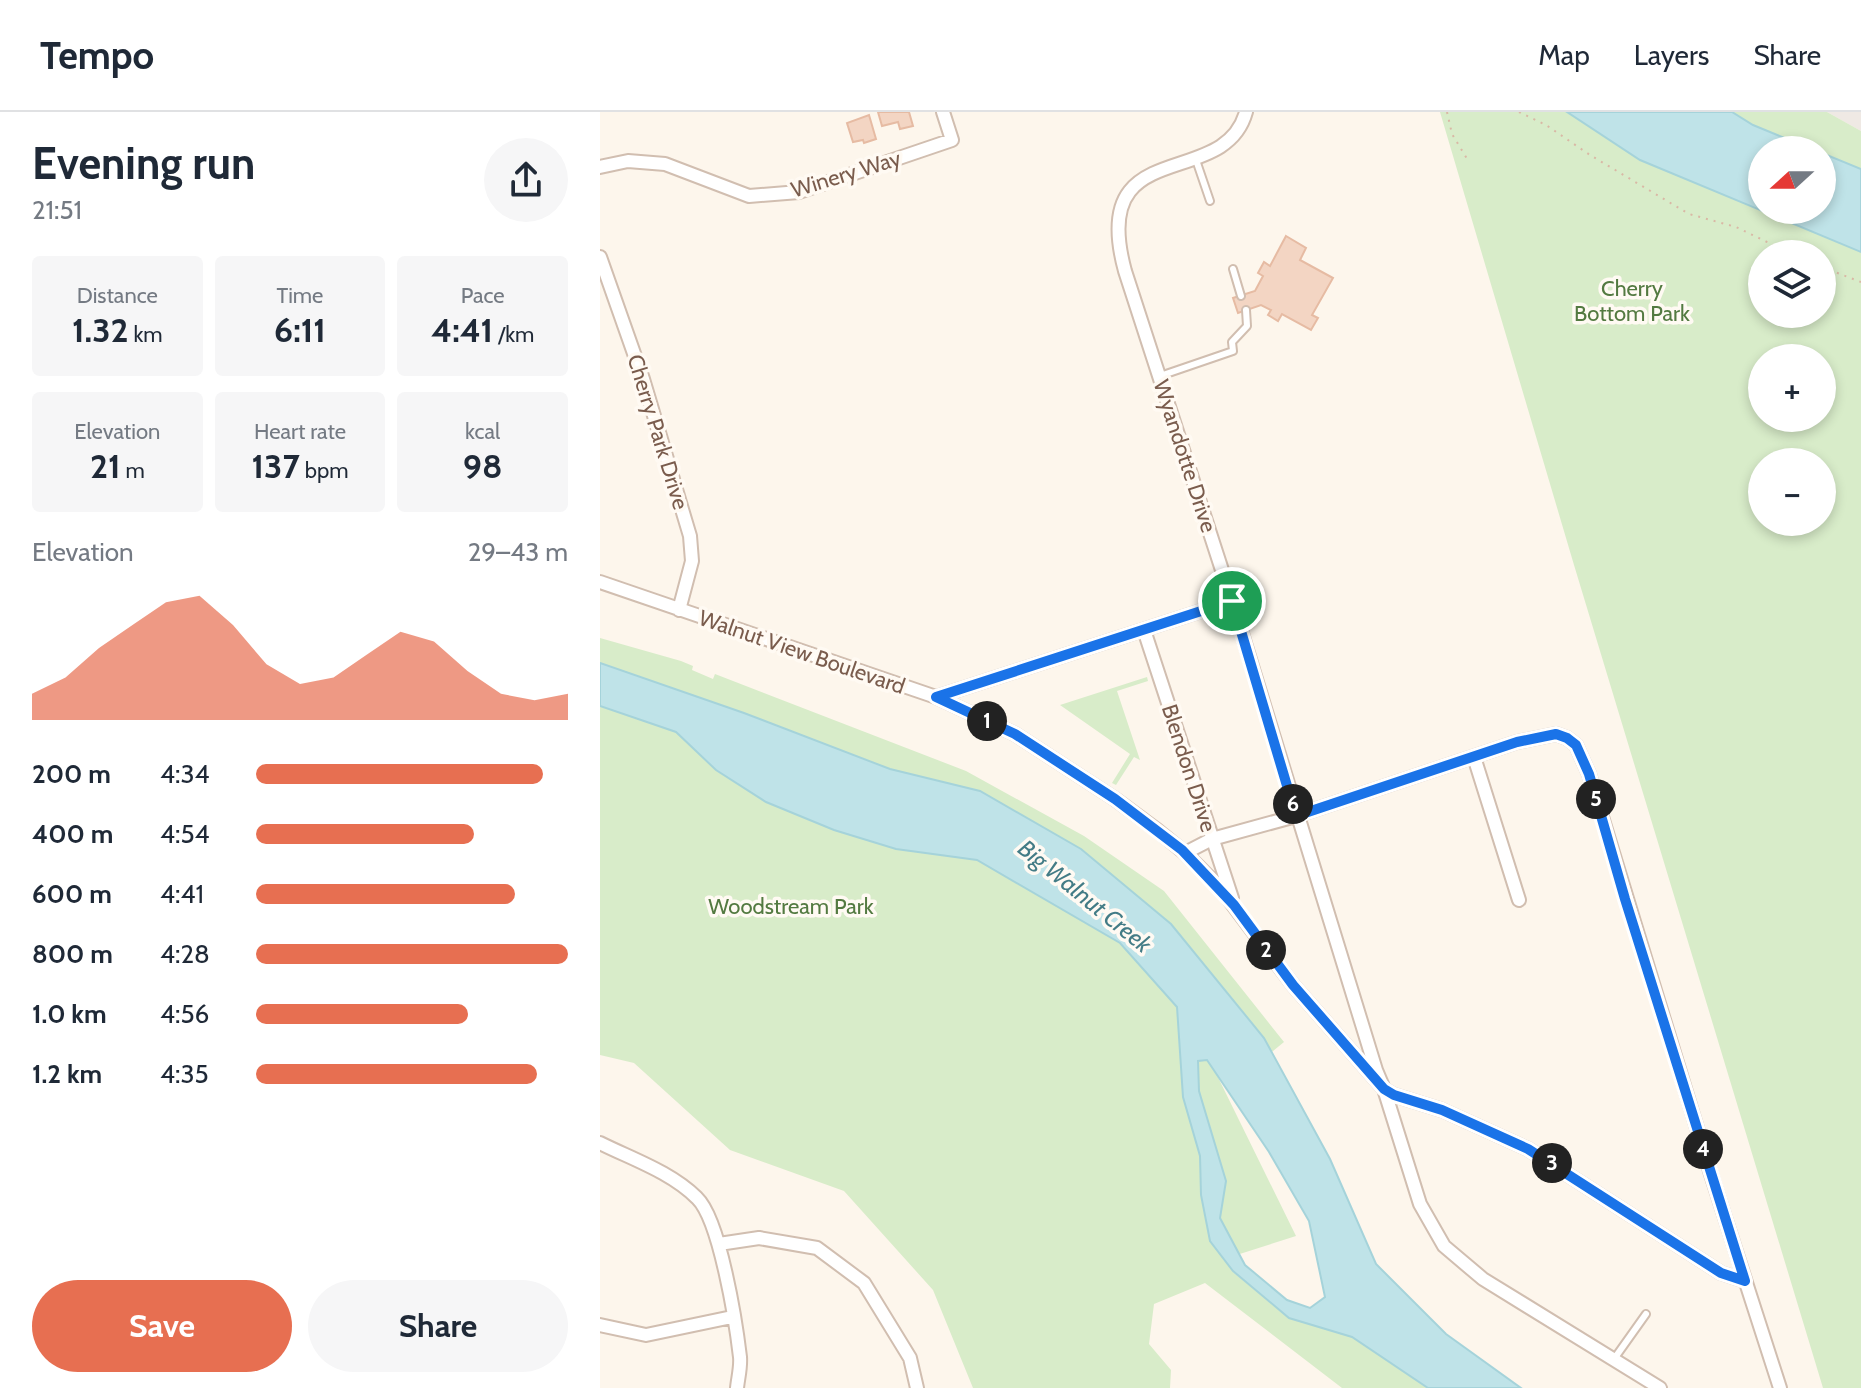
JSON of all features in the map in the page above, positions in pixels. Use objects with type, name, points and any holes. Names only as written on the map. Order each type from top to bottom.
[{"type":"street","name":"Winery Way","points":[[600,167],[628,161],[665,164],[749,196],[799,192],[952,140],[943,112]]},
{"type":"street","name":"Wyandotte Drive","points":[[1246,112],[1243,123],[1222,147],[1159,170],[1134,186],[1121,209],[1118,234],[1123,262],[1232,601],[1339,956],[1384,1089]]},
{"type":"street","name":"Cherry Park Drive","points":[[600,257],[643,379],[690,536],[692,561],[679,610]]},
{"type":"street","name":"Walnut View Boulevard","points":[[600,582],[936,697],[1015,734],[1115,799],[1185,853],[1234,905],[1293,985],[1384,1089],[1420,1204],[1444,1246],[1483,1279],[1660,1388]]},
{"type":"street","points":[[936,697],[1232,601]]},
{"type":"street","name":"Blendon Drive","points":[[1144,630],[1234,905]]},
{"type":"street","points":[[1185,853],[1212,839],[1296,816],[1517,742],[1556,734],[1576,745],[1589,774],[1635,930],[1780,1388]]},
{"type":"street","points":[[1474,757],[1519,900]]},
{"type":"street","points":[[1384,1089],[1442,1110],[1528,1149],[1721,1273],[1745,1281]]},
{"type":"street","points":[[600,1143],[671,1178],[698,1198],[715,1227],[740,1360],[737,1388]]},
{"type":"street","points":[[719,1244],[759,1238],[817,1248],[864,1283],[910,1358],[917,1388]]},
{"type":"street","points":[[600,1325],[646,1335],[732,1317]]},
{"type":"lane","points":[[1195,157],[1210,201]]},
{"type":"lane","points":[[1233,269],[1241,296]]},
{"type":"lane","points":[[1160,376],[1233,351],[1232,342],[1247,326],[1246,310]]},
{"type":"lane","points":[[1614,1359],[1646,1314]]},
{"type":"path","points":[[1447,112],[1452,134],[1469,162]]},
{"type":"path","points":[[1519,112],[1546,125],[1689,214],[1736,227],[1763,240]]},
{"type":"path","points":[[1836,272],[1861,282]]},
{"type":"shaded area","points":[[1827,112],[1861,112],[1861,131]]},
{"type":"green space","name":"Cherry Bottom Park","points":[[1440,112],[1567,112],[1640,160],[1748,205],[1748,224],[1794,224],[1832,240],[1748,240],[1748,328],[1836,328],[1836,242],[1861,252],[1861,1388],[1823,1388]]},
{"type":"green space","points":[[1732,112],[1827,112],[1861,131],[1861,169],[1836,159],[1836,136],[1780,136]]},
{"type":"green space","name":"Woodstream Park","points":[[600,638],[681,661],[693,666],[692,670],[713,679],[715,674],[966,771],[1084,836],[1164,891],[1284,1042],[1238,1080],[1210,1061],[1296,1236],[1224,1259],[1233,1272],[1289,1318],[1352,1337],[1428,1388],[1342,1388],[1205,1283],[1154,1304],[1149,1344],[1171,1370],[1170,1388],[973,1388],[933,1290],[844,1191],[730,1150],[634,1063],[600,1055]]},
{"type":"green space","points":[[1147,677],[1148,681],[1117,691],[1140,760],[1134,757],[1116,785],[1112,783],[1130,754],[1060,705]]},
{"type":"water","points":[[1567,112],[1732,112],[1780,136],[1748,136],[1748,205],[1640,160]]},
{"type":"water","points":[[1836,159],[1861,169],[1861,252],[1794,224],[1836,224]]},
{"type":"water","name":"Big Walnut Creek","points":[[600,663],[744,713],[890,769],[980,791],[1081,849],[1171,924],[1264,1038],[1330,1159],[1376,1264],[1446,1334],[1521,1388],[1428,1388],[1352,1337],[1289,1318],[1233,1271],[1210,1241],[1201,1195],[1200,1156],[1183,1097],[1177,1007],[1120,943],[977,860],[896,849],[834,830],[766,802],[716,770],[676,732],[600,706]],"holes":[[[1207,1060],[1269,1152],[1309,1221],[1325,1297],[1310,1308],[1287,1300],[1245,1265],[1220,1218],[1226,1181],[1199,1091],[1198,1061]]]},
{"type":"building","points":[[878,112],[909,112],[913,126],[900,129],[898,122],[882,126]]},
{"type":"building","points":[[869,115],[876,139],[864,143],[863,140],[853,142],[847,123]]},
{"type":"building","points":[[1286,236],[1306,248],[1300,260],[1333,278],[1312,315],[1318,318],[1311,330],[1282,314],[1278,321],[1268,315],[1271,310],[1261,305],[1238,313],[1233,298],[1255,291],[1263,276],[1258,273],[1264,262],[1270,266]]},
{"type":"route","points":[[1232,601],[1296,816],[1517,742],[1556,734],[1576,745],[1589,774],[1745,1281],[1721,1273],[1528,1149],[1442,1110],[1384,1089],[1293,985],[1221,889],[1182,850],[1115,799],[1015,734],[936,697],[1232,601]]}]
